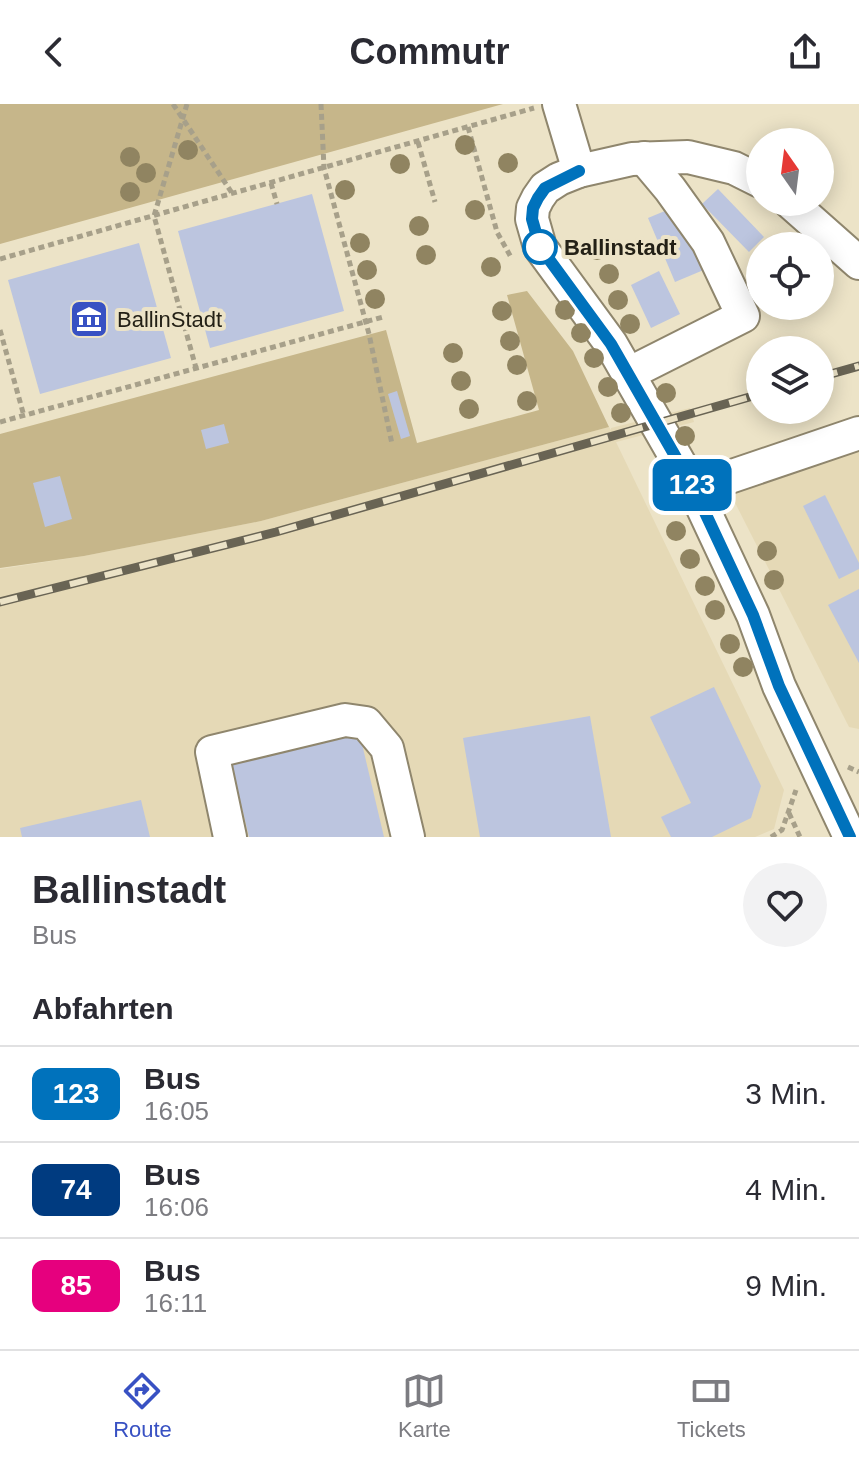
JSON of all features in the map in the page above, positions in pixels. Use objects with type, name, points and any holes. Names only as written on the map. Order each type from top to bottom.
[{"type":"street","points":[[548,106],[579,171]]},
{"type":"street","points":[[746,174],[699,159],[661,156],[609,163],[579,171],[545,188],[533,208],[534,231],[549,262],[611,344],[694,489],[753,615],[779,686],[851,837],[859,834]]},
{"type":"street","points":[[628,374],[743,316],[708,242],[644,158]]},
{"type":"street","points":[[806,216],[859,263]]},
{"type":"street","points":[[694,489],[859,433]]},
{"type":"street","points":[[230,837],[212,752],[345,720],[366,723],[387,748],[408,837]]},
{"type":"path","points":[[173,104],[232,194]]},
{"type":"path","points":[[187,104],[154,216],[196,368]]},
{"type":"path","points":[[321,104],[324,168],[365,322],[392,444]]},
{"type":"path","points":[[0,259],[548,106]]},
{"type":"path","points":[[468,127],[497,232],[519,270]]},
{"type":"path","points":[[418,142],[435,202]]},
{"type":"path","points":[[271,183],[277,204]]},
{"type":"path","points":[[0,422],[383,317]]},
{"type":"path","points":[[0,330],[24,416]]},
{"type":"path","points":[[771,837],[782,830],[796,790]]},
{"type":"path","points":[[789,812],[800,837]]},
{"type":"shaded area","points":[[0,104],[503,104],[0,244]]},
{"type":"shaded area","points":[[527,291],[573,351],[609,427],[261,521],[84,556],[0,568],[0,434],[386,330],[417,443],[539,410],[507,295]]},
{"type":"shaded area","points":[[690,408],[694,422],[616,442],[784,790],[774,829],[755,837],[0,837],[0,569],[84,556],[261,521]]},
{"type":"shaded area","points":[[859,439],[859,729],[849,727],[726,485]]},
{"type":"building","points":[[718,189],[759,232],[746,232],[746,249],[702,204]]},
{"type":"building","points":[[312,194],[344,311],[210,348],[178,231]]},
{"type":"building","points":[[672,208],[706,269],[675,282],[648,218]]},
{"type":"building","points":[[139,243],[171,358],[40,394],[8,280]]},
{"type":"building","points":[[659,271],[680,314],[651,328],[631,285]]},
{"type":"building","points":[[397,391],[410,436],[401,439],[388,394]]},
{"type":"building","points":[[224,424],[229,443],[206,449],[201,430]]},
{"type":"building","points":[[60,476],[72,519],[45,527],[33,483]]},
{"type":"building","points":[[825,495],[859,563],[859,569],[839,579],[803,506]]},
{"type":"building","points":[[859,589],[859,663],[828,605]]},
{"type":"building","points":[[714,687],[761,786],[751,818],[712,837],[671,837],[661,817],[691,803],[650,717]]},
{"type":"building","points":[[590,716],[611,837],[480,837],[463,738]]},
{"type":"building","points":[[358,727],[384,837],[249,837],[230,758]]},
{"type":"building","points":[[141,800],[150,837],[22,837],[20,828]]},
{"type":"railway","points":[[834,373],[859,366]]},
{"type":"railway","points":[[0,602],[276,532],[746,398]]},
{"type":"bus line","name":"123","points":[[579,171],[545,188],[538,198],[532,219],[540,247],[611,344],[694,489],[753,615],[779,686],[850,837]]},
{"type":"place","name":"Ballinstadt","points":[[540,247]]},
{"type":"place","name":"BallinStadt","points":[[89,319]]}]
